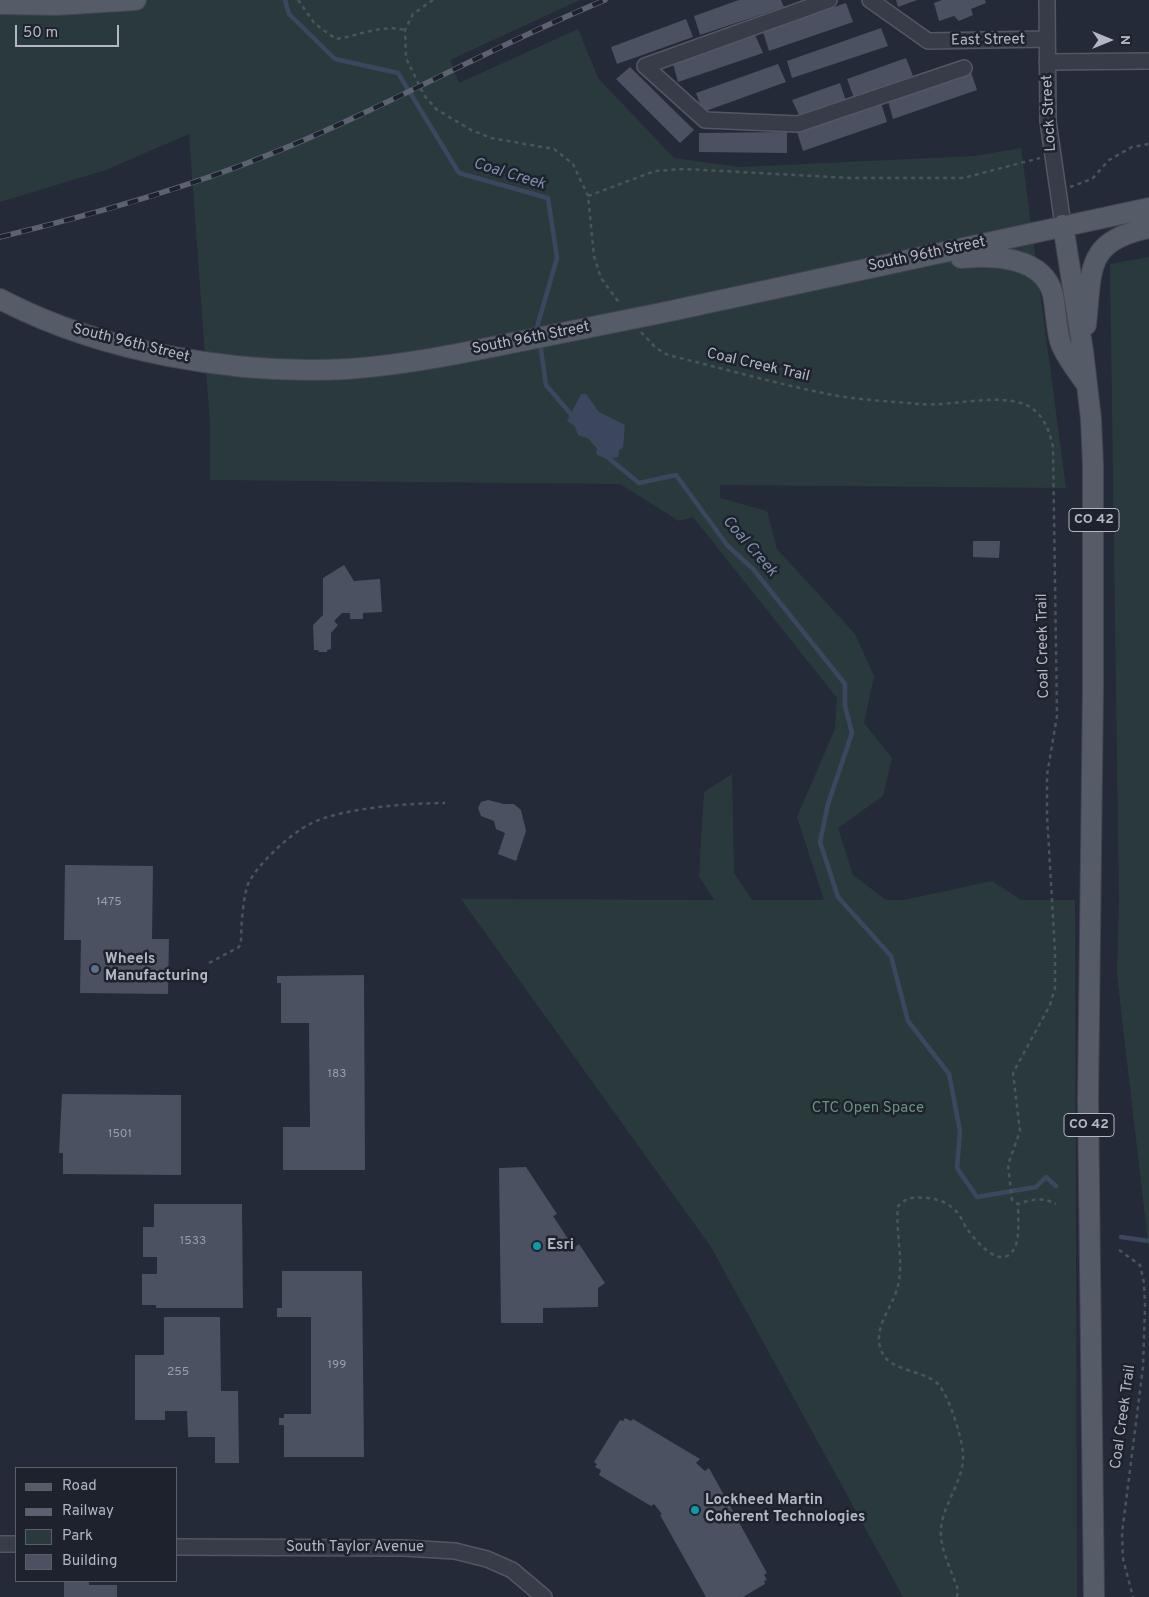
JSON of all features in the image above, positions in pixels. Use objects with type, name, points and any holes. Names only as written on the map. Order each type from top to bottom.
[{"type":"main road","points":[[0,4],[67,5],[136,0]]},
{"type":"main road","name":"South 96th Street","points":[[3,301],[46,320],[88,335],[138,348],[215,364],[302,370],[346,369],[432,360],[666,312],[1149,208]]},
{"type":"main road","name":"CO 42","points":[[1063,225],[1088,388],[1091,419],[1094,528],[1088,1100],[1094,1597]]},
{"type":"main road","points":[[1083,351],[1093,266],[1101,250],[1119,236],[1149,228]]},
{"type":"main road","points":[[870,268],[984,256],[1007,258],[1028,265],[1041,275],[1052,293],[1060,342],[1088,388]]},
{"type":"street","points":[[829,0],[646,66],[704,120],[798,124],[964,68]]},
{"type":"street","name":"East Street","points":[[870,0],[928,42],[1048,39]]},
{"type":"street","name":"Lock Street","points":[[1046,0],[1052,155],[1063,225]]},
{"type":"street","points":[[1047,62],[1149,61]]},
{"type":"street","points":[[0,1544],[15,1544]]},
{"type":"street","name":"South Taylor Avenue","points":[[178,1547],[441,1550],[487,1559],[527,1581],[544,1597]]},
{"type":"path","points":[[298,0],[315,24],[336,39],[353,37],[360,32],[383,28],[405,30]]},
{"type":"path","points":[[433,0],[413,14],[405,30],[406,58],[424,95],[436,109],[471,130],[491,138],[554,149],[573,164],[588,196],[594,256],[601,278]]},
{"type":"path","points":[[1057,192],[1092,179],[1109,160],[1132,147],[1149,144]]},
{"type":"path","points":[[588,196],[655,171],[684,169],[851,178],[963,178],[1052,155]]},
{"type":"path","name":"Coal Creek Trail","points":[[668,356],[829,394],[921,404],[951,405],[993,401],[1022,403],[1042,417],[1050,431],[1053,446],[1057,716],[1047,775],[1047,815],[1055,952],[1055,988],[1050,1005],[1014,1073],[1020,1131],[1010,1156],[1008,1172],[1012,1200],[1018,1204]]},
{"type":"path","points":[[209,963],[239,947],[242,942],[244,903],[249,883],[271,854],[309,824],[345,812],[428,801],[444,803]]},
{"type":"path","points":[[957,1597],[958,1590],[943,1547],[941,1528],[960,1480],[963,1452],[957,1430],[948,1402],[938,1384],[922,1373],[893,1364],[881,1351],[879,1333],[886,1312],[897,1290],[900,1273],[896,1224],[898,1206],[908,1198],[939,1199],[956,1210],[968,1230],[991,1255],[1001,1257],[1010,1253],[1016,1246],[1018,1204],[1037,1199],[1047,1199],[1056,1204]]},
{"type":"path","name":"Coal Creek Trail","points":[[1119,1250],[1140,1265],[1144,1283],[1144,1367],[1122,1533],[1123,1559],[1133,1597]]},
{"type":"green space","name":"CTC Open Space","points":[[0,0],[580,0],[450,60],[459,83],[578,29],[598,78],[674,158],[740,167],[974,156],[1021,148],[1066,488],[720,485],[720,498],[767,511],[777,549],[855,634],[874,676],[864,723],[892,758],[883,796],[838,828],[853,875],[886,900],[904,900],[992,881],[1021,900],[1075,900],[1077,1597],[903,1597],[711,1247],[461,899],[714,900],[699,876],[704,792],[732,774],[734,873],[752,900],[824,900],[797,817],[835,729],[837,698],[693,517],[679,521],[620,484],[210,480],[210,424],[189,134],[106,170],[0,202]]},
{"type":"green space","points":[[1149,257],[1149,1251],[1117,975],[1119,900],[1110,264]]},
{"type":"water","points":[[581,394],[586,394],[599,412],[625,425],[623,448],[619,450],[618,457],[606,459],[596,454],[598,442],[578,435],[575,426],[567,421]]},
{"type":"building","points":[[739,0],[781,0],[784,7],[700,35],[694,16]]},
{"type":"building","points":[[896,0],[917,0],[898,7]]},
{"type":"building","points":[[942,0],[985,0],[986,3],[971,9],[973,15],[959,21],[954,16],[939,21],[934,3]]},
{"type":"building","points":[[846,3],[853,22],[769,51],[763,32]]},
{"type":"building","points":[[686,19],[693,37],[617,64],[611,47]]},
{"type":"building","points":[[881,28],[888,46],[792,78],[787,61]]},
{"type":"building","points":[[755,35],[763,53],[678,82],[673,64]]},
{"type":"building","points":[[906,58],[913,76],[854,98],[847,79]]},
{"type":"building","points":[[778,64],[786,82],[703,112],[696,93]]},
{"type":"building","points":[[630,67],[694,130],[680,143],[616,79]]},
{"type":"building","points":[[971,72],[977,90],[893,119],[888,101]]},
{"type":"building","points":[[840,83],[846,101],[800,117],[792,100]]},
{"type":"building","points":[[881,103],[887,122],[803,151],[797,132]]},
{"type":"building","points":[[787,132],[787,153],[699,152],[699,133]]},
{"type":"building","points":[[973,541],[1000,541],[999,558],[973,557]]},
{"type":"building","points":[[344,565],[354,581],[380,579],[382,612],[363,613],[363,619],[350,619],[350,613],[342,613],[334,621],[338,625],[331,633],[331,649],[327,650],[327,652],[319,652],[314,650],[313,625],[323,615],[323,578]]},
{"type":"building","points":[[488,800],[504,804],[514,804],[521,810],[526,831],[516,861],[498,854],[505,833],[496,829],[494,821],[481,816],[478,808],[481,802]]},
{"type":"building","points":[[65,865],[153,866],[152,939],[169,939],[168,994],[80,993],[81,940],[64,940]]},
{"type":"building","points":[[364,975],[365,1170],[283,1170],[283,1127],[310,1127],[309,1023],[281,1023],[281,983],[277,983],[277,976]]},
{"type":"building","points":[[62,1094],[181,1095],[181,1175],[63,1174],[63,1153],[59,1153]]},
{"type":"building","name":"Esri","points":[[526,1167],[557,1214],[553,1216],[574,1248],[579,1244],[605,1283],[598,1288],[598,1307],[543,1308],[543,1323],[501,1323],[499,1168]]},
{"type":"building","points":[[154,1204],[242,1204],[243,1308],[156,1308],[156,1305],[142,1305],[142,1274],[157,1274],[157,1257],[143,1257],[143,1227],[154,1227]]},
{"type":"building","points":[[282,1271],[362,1271],[364,1457],[284,1457],[284,1425],[279,1425],[279,1418],[284,1418],[284,1414],[311,1414],[311,1317],[277,1317],[277,1308],[282,1308]]},
{"type":"building","points":[[164,1317],[220,1317],[221,1391],[238,1391],[239,1463],[215,1463],[215,1437],[188,1437],[187,1411],[165,1411],[165,1420],[135,1420],[135,1355],[164,1355]]},
{"type":"building","name":"Lockheed Martin Coherent Technologies","points":[[625,1418],[631,1421],[633,1419],[700,1459],[696,1463],[705,1471],[709,1468],[767,1573],[764,1575],[767,1580],[764,1581],[765,1584],[743,1597],[706,1597],[660,1515],[662,1514],[654,1504],[651,1506],[599,1475],[601,1470],[595,1467],[597,1464],[594,1462],[620,1420],[623,1421]]},
{"type":"building","points":[[64,1582],[89,1582],[89,1585],[117,1585],[117,1597],[64,1597]]},
{"type":"waterway","name":"Coal Creek","points":[[285,0],[289,14],[335,59],[398,73],[459,173],[548,198],[557,258],[537,327],[538,333]]},
{"type":"waterway","name":"Coal Creek","points":[[540,343],[546,385],[575,419]]},
{"type":"waterway","name":"Coal Creek","points":[[590,437],[601,450]]},
{"type":"waterway","name":"Coal Creek","points":[[606,456],[639,483],[676,475],[727,545],[753,569],[845,684],[845,706],[852,733],[828,804],[820,842],[838,897],[891,956],[908,1021],[949,1074],[960,1131],[957,1168],[977,1197],[1036,1187],[1046,1177],[1056,1186]]},
{"type":"waterway","name":"Coal Creek","points":[[1121,1237],[1149,1241]]},
{"type":"railway","points":[[0,237],[136,201],[235,168],[353,118],[520,38],[605,0]]},
{"type":"place","name":"Wheels Manufacturing","points":[[95,969]]},
{"type":"place","name":"Esri","points":[[537,1246]]},
{"type":"place","name":"Lockheed Martin Coherent Technologies","points":[[695,1510]]}]
